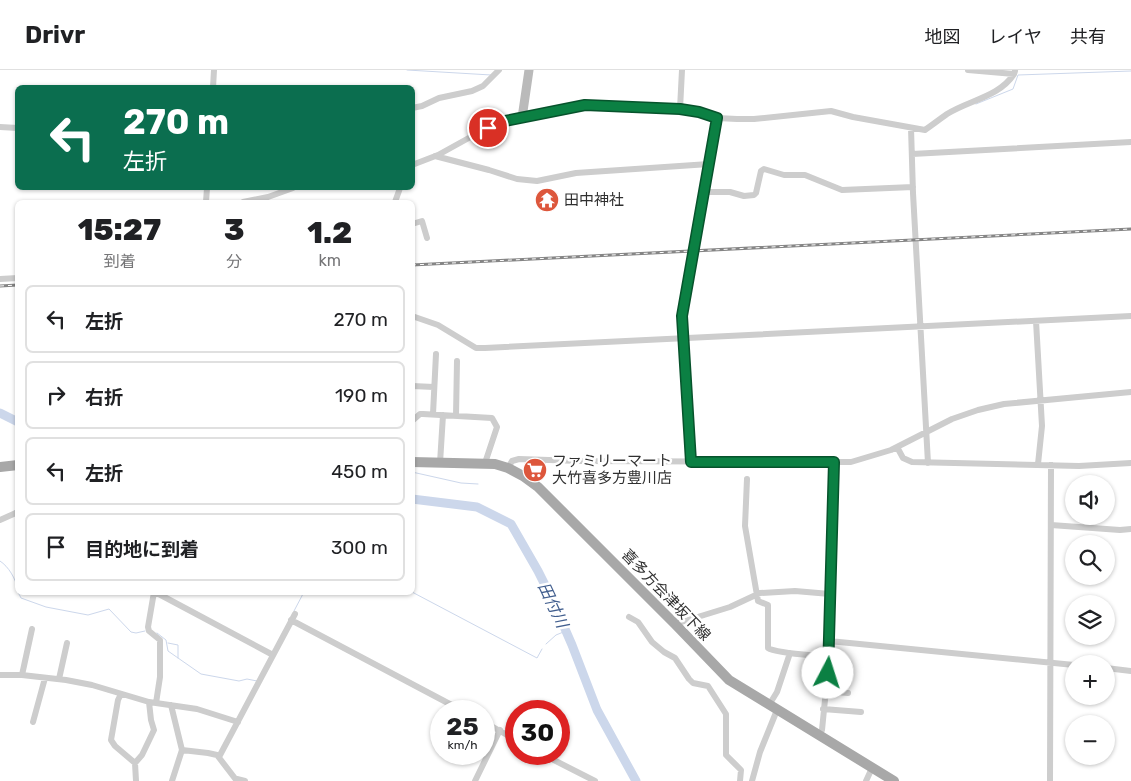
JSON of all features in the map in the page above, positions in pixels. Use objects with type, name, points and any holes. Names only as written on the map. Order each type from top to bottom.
[{"type":"main road","name":"喜多方会津坂下線","points":[[415,462],[485,463],[508,468],[524,476],[538,487],[729,680],[893,781]]},
{"type":"main road","points":[[0,467],[15,465]]},
{"type":"street","points":[[213,85],[214,70]]},
{"type":"street","points":[[415,107],[439,98],[472,91],[483,86],[499,70]]},
{"type":"street","points":[[522,118],[529,70]]},
{"type":"street","points":[[680,109],[682,70]]},
{"type":"street","points":[[415,164],[435,156],[494,124],[585,105],[680,109],[699,112],[717,118],[754,119],[831,111],[925,130],[948,113],[989,95],[1002,87],[1008,83],[1014,72],[968,70]]},
{"type":"street","points":[[691,462],[683,310],[717,118]]},
{"type":"street","points":[[0,127],[15,128]]},
{"type":"street","points":[[911,128],[928,463]]},
{"type":"street","points":[[912,154],[1131,142]]},
{"type":"street","points":[[435,156],[517,179],[537,181],[576,173],[709,164]]},
{"type":"street","points":[[704,192],[730,192],[744,196],[754,196],[761,171],[764,169],[784,176],[805,176],[842,190],[913,187]]},
{"type":"street","points":[[253,200],[287,190]]},
{"type":"street","points":[[415,223],[422,221],[427,238]]},
{"type":"street","points":[[0,279],[15,278]]},
{"type":"street","points":[[415,317],[438,325],[480,348],[1131,316]]},
{"type":"street","points":[[1036,321],[1042,426],[1038,464]]},
{"type":"street","points":[[433,414],[436,354]]},
{"type":"street","points":[[456,416],[457,361]]},
{"type":"street","points":[[415,386],[434,386]]},
{"type":"street","points":[[508,468],[512,461],[519,459],[691,462],[834,462],[859,460],[897,447],[952,419],[978,410],[1004,404],[1131,392]]},
{"type":"street","points":[[415,418],[420,414],[492,418],[497,427],[485,463]]},
{"type":"street","points":[[440,463],[443,415]]},
{"type":"street","points":[[897,447],[905,460],[912,462],[1079,466],[1131,463]]},
{"type":"street","points":[[820,735],[829,657],[834,462]]},
{"type":"street","points":[[1050,781],[1051,465]]},
{"type":"street","points":[[747,479],[744,526],[756,594],[759,603],[768,605],[768,648],[772,651],[829,657]]},
{"type":"street","points":[[0,520],[15,513]]},
{"type":"street","points":[[1052,525],[1120,530],[1131,529]]},
{"type":"street","points":[[675,624],[730,607],[756,594],[787,590],[830,594]]},
{"type":"street","points":[[135,763],[142,755],[154,731],[150,712],[160,677],[160,640],[148,631],[154,595]]},
{"type":"street","points":[[160,595],[273,655]]},
{"type":"street","points":[[219,757],[295,614]]},
{"type":"street","points":[[629,617],[638,622],[652,642],[675,658],[688,679],[693,683],[708,686],[726,714],[725,753],[740,770],[740,781]]},
{"type":"street","points":[[291,620],[442,700]]},
{"type":"street","points":[[22,675],[32,629]]},
{"type":"street","points":[[829,641],[1065,664]]},
{"type":"street","points":[[58,679],[66,643]]},
{"type":"street","points":[[752,781],[790,653]]},
{"type":"street","points":[[1115,669],[1131,671]]},
{"type":"street","points":[[0,675],[22,675],[92,685],[153,702],[197,709],[238,722]]},
{"type":"street","points":[[33,722],[45,678]]},
{"type":"street","points":[[825,691],[848,692]]},
{"type":"street","points":[[121,694],[118,700],[110,740],[135,763],[136,781]]},
{"type":"street","points":[[171,705],[182,750],[172,781]]},
{"type":"street","points":[[823,709],[861,712]]},
{"type":"street","points":[[495,728],[505,733]]},
{"type":"street","points":[[475,781],[500,730]]},
{"type":"street","points":[[182,750],[208,752],[219,757],[224,766],[237,780],[245,781]]},
{"type":"street","points":[[564,765],[595,781]]},
{"type":"street","points":[[866,781],[872,768]]},
{"type":"waterway","points":[[407,70],[491,75]]},
{"type":"waterway","points":[[976,104],[1013,89],[1018,75],[1131,71]]},
{"type":"waterway","name":"田付川","points":[[0,413],[15,420]]},
{"type":"waterway","points":[[415,473],[461,483],[478,484]]},
{"type":"waterway","name":"田付川","points":[[415,499],[477,507],[511,524],[552,599],[597,710],[636,781]]},
{"type":"waterway","points":[[0,561],[6,566],[15,581]]},
{"type":"waterway","points":[[415,594],[537,658],[542,649]]},
{"type":"waterway","points":[[20,595],[21,598],[46,607],[88,615],[109,609],[131,632],[145,631]]},
{"type":"waterway","points":[[294,611],[302,595]]},
{"type":"waterway","points":[[546,644],[556,635],[566,631]]},
{"type":"waterway","points":[[157,633],[166,640],[168,651],[201,674],[239,681],[247,679],[257,681]]},
{"type":"waterway","points":[[168,643],[178,645],[178,658]]},
{"type":"railway","points":[[415,265],[1131,229]]},
{"type":"railway","points":[[0,286],[15,285]]},
{"type":"place","name":"田中神社","points":[[547,200]]},
{"type":"place","name":"ファミリーマート 大竹喜多方豊川店","points":[[535,470]]},
{"type":"route","points":[[488,128],[500,122],[585,105],[680,109],[699,112],[717,118],[682,316],[691,462],[834,462],[828,673]]}]
